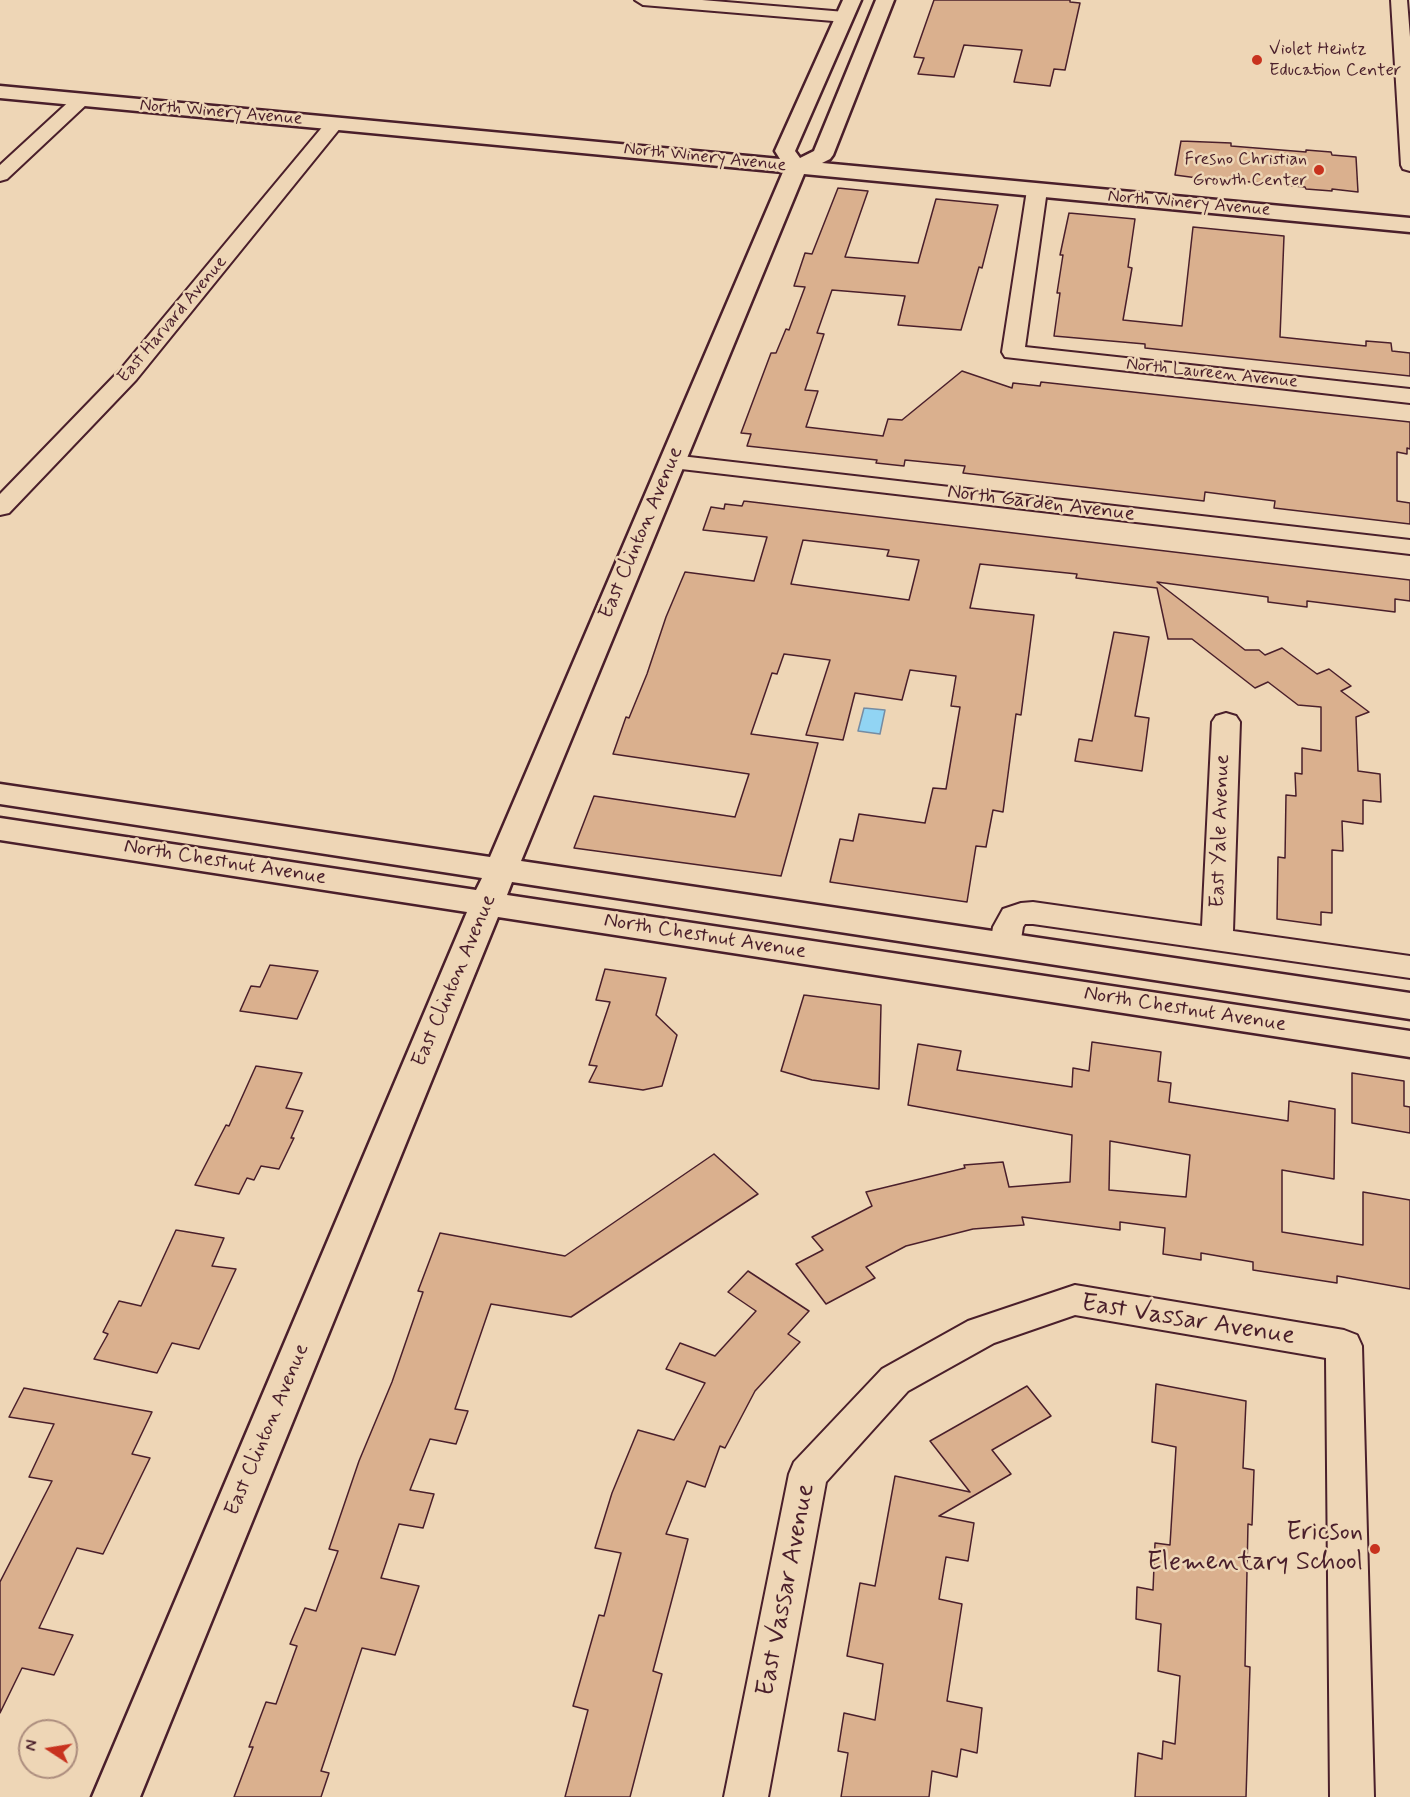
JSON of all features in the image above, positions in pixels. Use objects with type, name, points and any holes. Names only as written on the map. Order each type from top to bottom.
[{"type":"main road","points":[[848,8],[785,151],[796,167],[823,155],[885,0]]},
{"type":"main road","name":"North Winery Avenue","points":[[0,92],[1410,225]]},
{"type":"main road","name":"East Clinton Avenue","points":[[116,1797],[494,886],[796,167]]},
{"type":"main road","name":"North Chestnut Avenue","points":[[0,794],[494,886],[1410,1044]]},
{"type":"main road","name":"North Chestnut Avenue","points":[[0,829],[1005,945],[1410,1006]]},
{"type":"street","points":[[643,0],[848,8]]},
{"type":"street","points":[[1399,0],[1410,165]]},
{"type":"street","points":[[0,175],[81,100]]},
{"type":"street","name":"East Harvard Avenue","points":[[0,508],[128,375],[335,123]]},
{"type":"street","name":"North Laureen Avenue","points":[[1037,190],[1013,352],[1410,396]]},
{"type":"street","name":"North Garden Avenue","points":[[672,462],[1410,547]]},
{"type":"street","name":"East Yale Avenue","points":[[1217,939],[1226,722]]},
{"type":"street","points":[[1005,945],[1008,927],[1014,917],[1029,913],[1410,967]]},
{"type":"street","name":"East Vassar Avenue","points":[[746,1797],[808,1474],[895,1380],[981,1332],[1075,1300],[1344,1346],[1352,1797]]},
{"type":"water","points":[[864,708],[885,710],[880,734],[858,731]]},
{"type":"building","points":[[934,0],[1070,0],[1070,2],[1080,3],[1065,70],[1054,69],[1050,86],[1014,82],[1022,50],[964,45],[954,77],[918,74],[924,58],[914,57]]},
{"type":"building","points":[[1181,141],[1231,143],[1231,146],[1306,152],[1306,150],[1331,152],[1332,155],[1356,157],[1358,192],[1306,189],[1305,187],[1229,180],[1228,182],[1175,175]]},
{"type":"building","points":[[838,188],[868,191],[845,257],[918,263],[936,199],[998,205],[982,268],[979,267],[961,330],[898,325],[905,296],[832,290],[817,333],[824,334],[805,390],[818,391],[806,427],[883,436],[888,419],[902,420],[962,371],[1012,388],[1013,383],[1040,386],[1041,382],[1410,422],[1410,449],[1407,448],[1407,454],[1397,452],[1397,501],[1410,503],[1410,524],[1274,508],[1275,501],[1205,492],[1204,501],[963,473],[965,466],[905,460],[904,466],[876,463],[877,460],[747,446],[751,434],[741,433],[771,353],[776,353],[786,329],[789,330],[805,287],[794,286],[805,253],[812,254]]},
{"type":"building","points":[[1069,213],[1135,219],[1128,267],[1132,268],[1123,320],[1182,326],[1193,227],[1284,236],[1280,337],[1366,346],[1366,341],[1391,343],[1392,351],[1410,353],[1410,376],[1145,348],[1145,344],[1054,336],[1063,255],[1060,255]]},
{"type":"building","points":[[744,501],[1410,580],[1410,601],[1395,599],[1395,612],[1307,601],[1307,607],[1268,602],[1268,597],[1157,582],[1245,650],[1259,650],[1265,655],[1282,648],[1317,674],[1329,669],[1351,686],[1341,691],[1369,712],[1356,717],[1358,771],[1380,774],[1381,802],[1363,800],[1363,824],[1342,821],[1343,851],[1332,850],[1332,913],[1321,912],[1321,925],[1277,919],[1278,857],[1285,858],[1286,795],[1296,796],[1295,773],[1302,774],[1302,748],[1321,751],[1321,707],[1298,705],[1268,682],[1255,688],[1192,639],[1168,639],[1157,588],[1076,578],[1077,574],[980,564],[970,608],[1034,615],[1021,715],[1016,714],[1003,812],[993,810],[986,847],[976,846],[967,902],[830,882],[840,839],[853,841],[859,814],[925,823],[933,788],[946,789],[960,707],[951,706],[956,676],[910,670],[902,700],[855,693],[843,740],[806,735],[830,660],[784,654],[777,674],[772,673],[751,734],[818,743],[781,876],[574,848],[594,796],[735,817],[749,774],[613,754],[626,717],[629,718],[647,674],[666,617],[685,572],[754,581],[767,537],[703,530],[711,507],[724,509],[725,504],[742,506]],"holes":[[[803,540],[889,550],[887,556],[919,560],[909,600],[791,584]]]},
{"type":"building","points":[[1114,632],[1149,637],[1135,716],[1149,718],[1142,771],[1075,761],[1079,739],[1092,741]]},
{"type":"building","points":[[270,965],[318,971],[297,1019],[240,1011],[251,986],[260,987]]},
{"type":"building","points":[[605,969],[666,978],[656,1015],[677,1035],[662,1086],[643,1090],[589,1082],[597,1066],[589,1065],[610,1002],[596,1000]]},
{"type":"building","points":[[804,995],[881,1005],[879,1089],[812,1080],[781,1071]]},
{"type":"building","points":[[1092,1042],[1161,1052],[1158,1081],[1171,1083],[1169,1102],[1288,1121],[1289,1101],[1335,1109],[1334,1179],[1282,1170],[1282,1232],[1363,1245],[1363,1192],[1410,1200],[1410,1289],[1337,1276],[1337,1283],[1253,1270],[1253,1262],[1201,1253],[1201,1260],[1163,1254],[1165,1228],[1120,1222],[1120,1230],[1022,1217],[1024,1225],[973,1229],[906,1246],[866,1267],[875,1278],[826,1304],[796,1264],[823,1250],[812,1237],[872,1206],[866,1192],[965,1168],[964,1165],[1003,1162],[1009,1187],[1070,1182],[1072,1135],[908,1105],[918,1044],[961,1051],[957,1070],[1072,1087],[1073,1068],[1089,1071]],"holes":[[[1110,1141],[1190,1155],[1186,1197],[1109,1190]]]},
{"type":"building","points":[[256,1066],[302,1073],[286,1108],[303,1111],[291,1138],[294,1138],[279,1169],[261,1166],[254,1180],[247,1178],[239,1194],[195,1185],[226,1125],[229,1126]]},
{"type":"building","points":[[1352,1073],[1404,1081],[1404,1106],[1410,1107],[1410,1133],[1352,1123]]},
{"type":"building","points":[[714,1154],[758,1194],[571,1317],[491,1304],[455,1409],[468,1411],[456,1444],[430,1439],[410,1490],[434,1494],[423,1528],[399,1524],[381,1578],[419,1586],[395,1655],[362,1648],[321,1771],[329,1773],[321,1797],[234,1797],[253,1747],[249,1747],[266,1702],[276,1704],[297,1646],[290,1644],[305,1608],[316,1611],[338,1551],[329,1549],[359,1461],[392,1382],[423,1292],[418,1291],[440,1233],[565,1256]]},
{"type":"building","points":[[176,1230],[224,1238],[212,1266],[236,1269],[199,1349],[172,1343],[157,1373],[94,1359],[108,1334],[103,1332],[119,1301],[141,1306]]},
{"type":"building","points":[[748,1271],[809,1311],[788,1334],[800,1342],[755,1391],[725,1448],[720,1446],[705,1487],[687,1481],[666,1534],[688,1539],[653,1671],[662,1674],[630,1797],[565,1797],[588,1710],[573,1706],[599,1615],[604,1616],[621,1553],[595,1548],[612,1493],[638,1430],[674,1440],[705,1383],[666,1369],[680,1343],[715,1356],[756,1311],[728,1292]]},
{"type":"building","points":[[1156,1384],[1246,1401],[1243,1468],[1254,1470],[1252,1525],[1248,1524],[1245,1666],[1250,1667],[1246,1797],[1135,1797],[1138,1753],[1162,1759],[1163,1741],[1175,1744],[1180,1676],[1158,1671],[1161,1624],[1136,1619],[1137,1587],[1153,1590],[1155,1543],[1170,1545],[1176,1447],[1152,1442]]},
{"type":"building","points":[[1027,1386],[1051,1416],[992,1450],[1011,1474],[939,1516],[974,1523],[968,1561],[946,1557],[939,1599],[962,1604],[947,1701],[982,1708],[977,1753],[961,1749],[957,1777],[932,1771],[929,1797],[841,1797],[848,1753],[838,1751],[844,1713],[875,1720],[883,1664],[847,1656],[860,1583],[875,1586],[895,1476],[970,1492],[930,1441]]},
{"type":"building","points":[[24,1388],[152,1412],[132,1454],[150,1458],[103,1554],[77,1548],[39,1628],[73,1635],[54,1675],[22,1668],[0,1713],[0,1582],[52,1481],[29,1477],[54,1424],[9,1417]]},
{"type":"place","name":"Violet Heintz Education Center","points":[[1257,60]]},
{"type":"place","name":"Fresno Christian Growth Center","points":[[1319,170]]},
{"type":"place","name":"Ericson Elementary School","points":[[1375,1549]]}]
